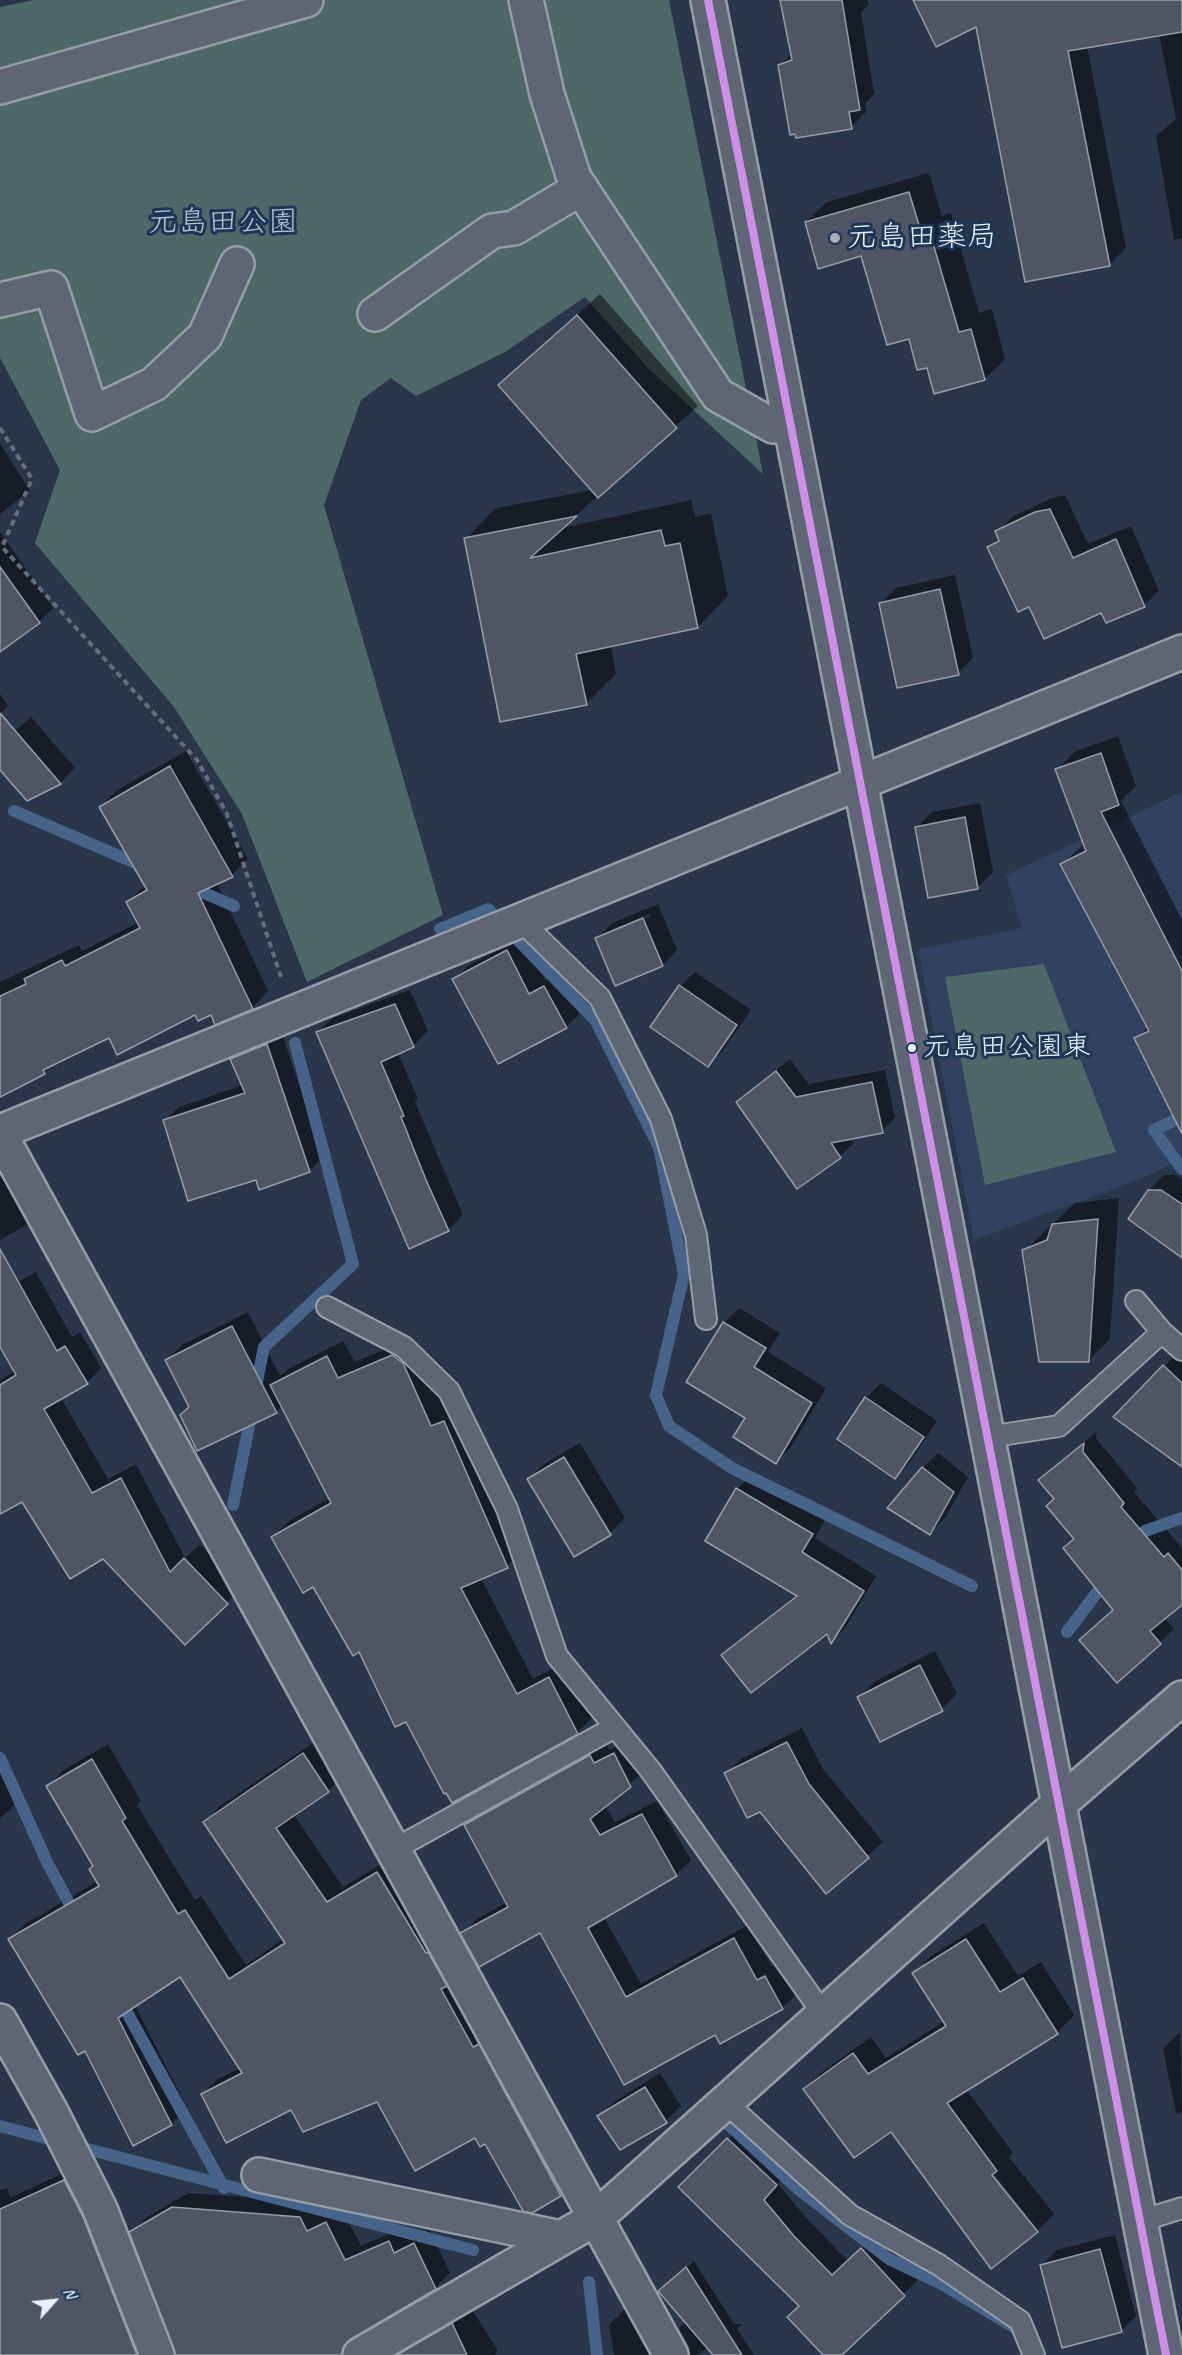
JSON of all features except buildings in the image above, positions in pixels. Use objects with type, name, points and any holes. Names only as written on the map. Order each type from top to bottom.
[{"type":"street","points":[[0,87],[306,0]]},
{"type":"street","points":[[526,0],[547,94],[574,178],[718,395],[773,426]]},
{"type":"street","points":[[708,0],[1166,2355]]},
{"type":"street","points":[[375,314],[492,231],[514,228],[581,188]]},
{"type":"street","points":[[0,300],[51,288],[92,414],[154,384],[205,336],[237,264]]},
{"type":"street","points":[[671,2355],[0,1134],[294,1015],[520,920],[1182,652]]},
{"type":"street","points":[[360,2355],[596,2218],[1182,1698]]},
{"type":"street","points":[[0,2021],[51,2112],[100,2210],[157,2355]]},
{"type":"street","points":[[259,2175],[561,2238]]},
{"type":"lane","points":[[520,920],[600,998],[661,1119],[696,1234],[706,1319]]},
{"type":"lane","points":[[1136,1302],[1162,1332],[1182,1350]]},
{"type":"lane","points":[[327,1307],[404,1347],[449,1391],[507,1509],[557,1656],[651,1771],[824,2015]]},
{"type":"lane","points":[[988,1437],[1059,1426],[1162,1332]]},
{"type":"lane","points":[[393,1850],[615,1727]]},
{"type":"lane","points":[[726,2103],[850,2215],[939,2265],[1020,2321],[1034,2355]]},
{"type":"lane","points":[[1140,2221],[1182,2208]]},
{"type":"path","points":[[0,428],[32,480],[2,547],[197,760],[227,814],[294,1015]]},
{"type":"shaded area","points":[[1182,792],[1182,1159],[1136,1181],[974,1240],[918,949],[1022,928],[1006,875]]},
{"type":"green space","name":"元島田公園","points":[[34,0],[669,0],[763,474],[648,368],[585,297],[505,352],[416,396],[391,378],[361,400],[324,505],[443,915],[307,982],[242,814],[174,707],[35,543],[60,470],[0,358],[0,7]]},
{"type":"green space","points":[[1044,964],[1116,1152],[985,1185],[945,977]]},
{"type":"waterway","points":[[14,811],[145,867]]},
{"type":"waterway","points":[[186,885],[234,906]]},
{"type":"waterway","points":[[440,929],[488,909],[596,1021],[659,1147],[684,1274],[656,1395],[669,1426],[732,1468],[972,1586]]},
{"type":"waterway","points":[[255,1391],[264,1347],[353,1264],[295,1043]]},
{"type":"waterway","points":[[1182,1117],[1154,1130],[1182,1169]]},
{"type":"waterway","points":[[233,1505],[252,1411]]},
{"type":"waterway","points":[[1134,1546],[1145,1531],[1182,1518]]},
{"type":"waterway","points":[[1067,1632],[1108,1578]]},
{"type":"waterway","points":[[0,1758],[48,1864],[76,1916]]},
{"type":"waterway","points":[[119,1998],[224,2188]]},
{"type":"waterway","points":[[715,2112],[798,2189],[889,2259],[942,2284],[1014,2327]]},
{"type":"waterway","points":[[0,2126],[473,2250]]},
{"type":"waterway","points":[[589,2282],[597,2355]]},
{"type":"transit line","points":[[708,0],[1166,2355]]},
{"type":"place","name":"元島田薬局","points":[[835,238]]},
{"type":"place","name":"元島田公園東","points":[[912,1048]]}]
